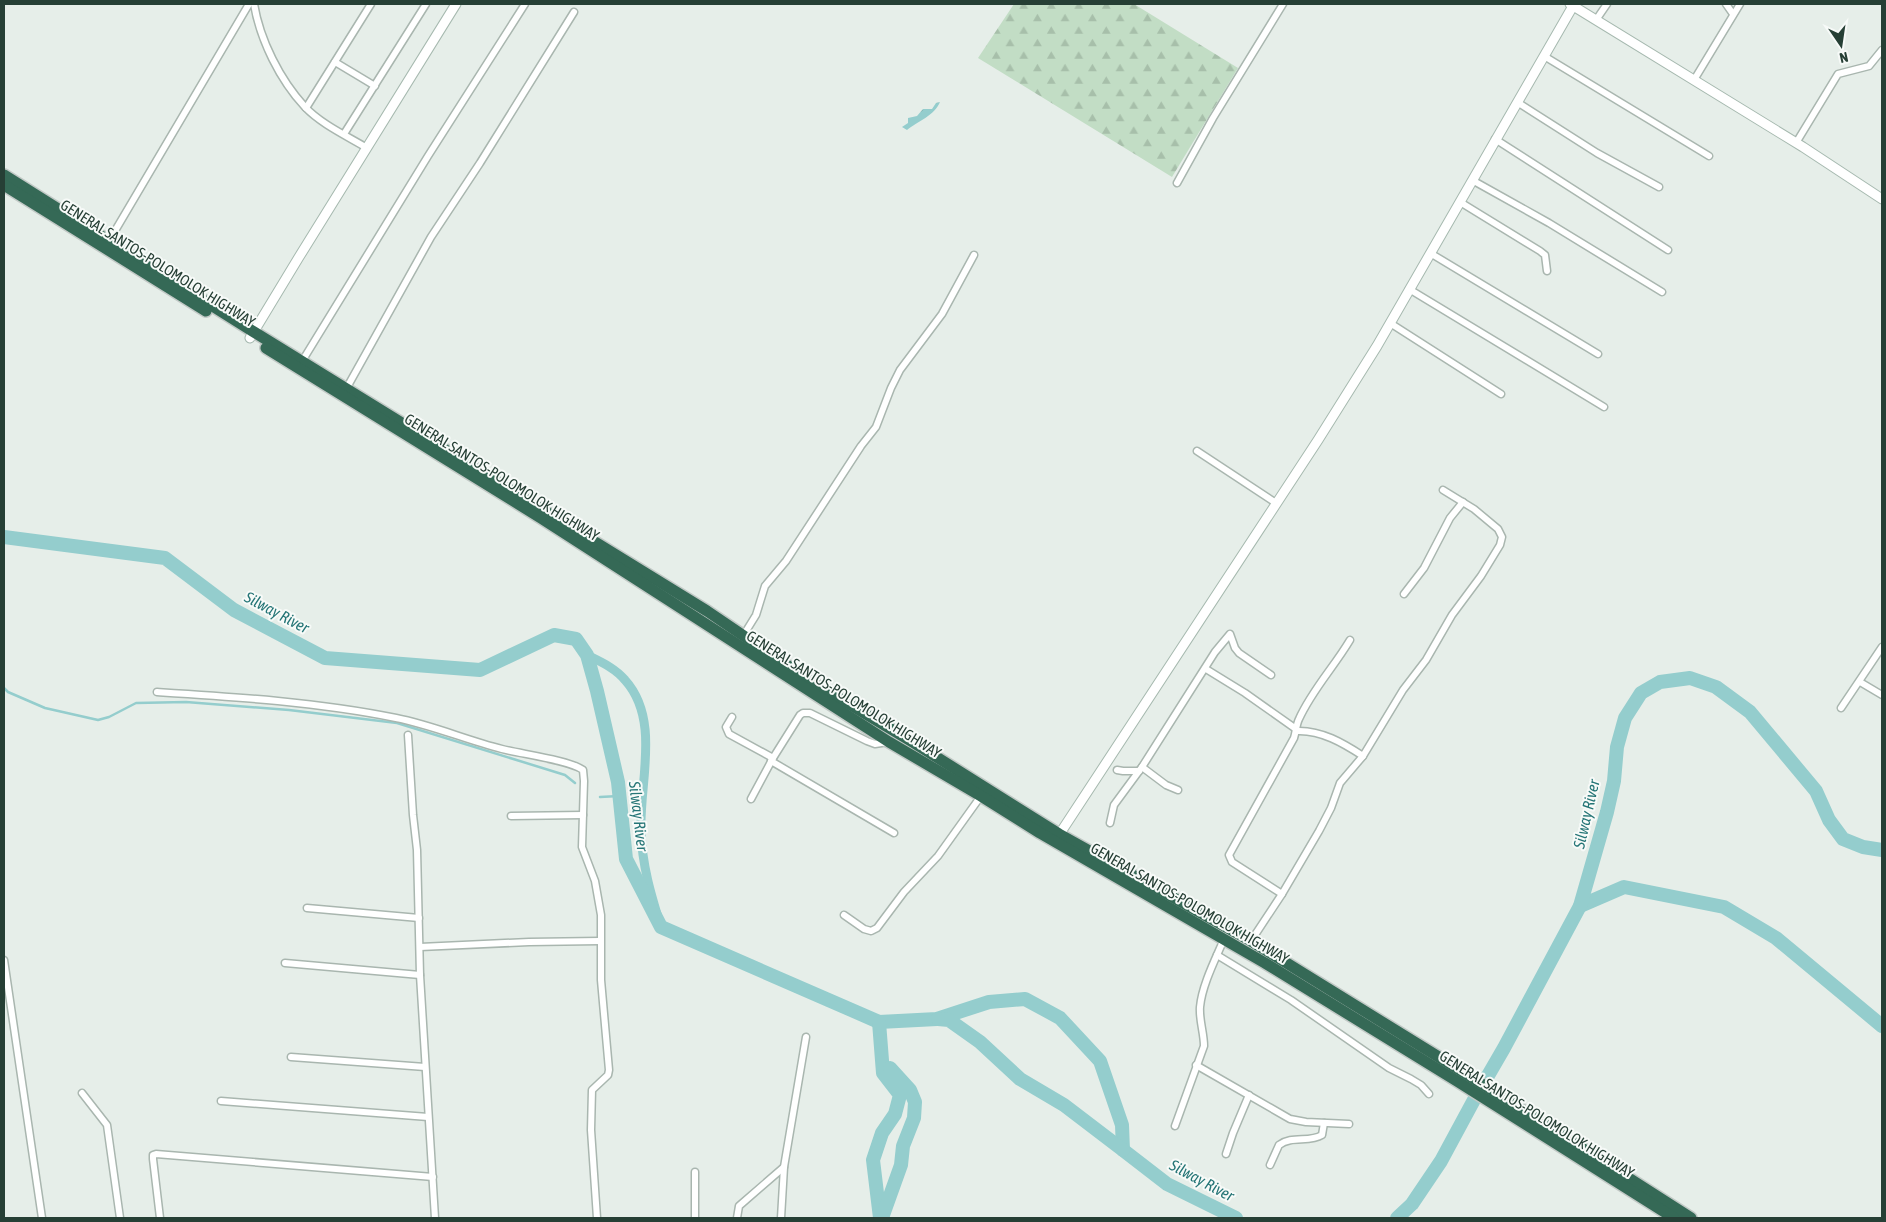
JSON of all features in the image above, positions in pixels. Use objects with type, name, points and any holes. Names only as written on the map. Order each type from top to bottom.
[{"type":"highway","points":[[4,176],[109,241],[252,335],[698,606],[809,680],[911,741],[1057,838],[1251,941],[1506,1106],[1691,1218]]},
{"type":"highway","name":"GENERAL SANTOS-POLOMOLOK HIGHWAY","points":[[4,186],[252,335]]},
{"type":"highway","name":"GENERAL SANTOS-POLOMOLOK HIGHWAY","points":[[344,392],[889,742],[1057,838],[1224,939],[1460,1076]]},
{"type":"highway","name":"GENERAL SANTOS-POLOMOLOK HIGHWAY","points":[[1506,1106],[1674,1218]]},
{"type":"street","points":[[109,241],[249,4]]},
{"type":"street","points":[[254,4],[256,17],[277,67],[306,108],[367,148]]},
{"type":"street","points":[[306,108],[371,4]]},
{"type":"street","points":[[344,134],[426,4]]},
{"type":"street","points":[[252,335],[456,4]]},
{"type":"street","points":[[300,364],[428,156],[525,4]]},
{"type":"street","points":[[1177,183],[1213,118],[1283,4]]},
{"type":"street","points":[[1596,20],[1607,4]]},
{"type":"street","points":[[1726,4],[1733,14]]},
{"type":"street","points":[[1694,80],[1740,4]]},
{"type":"street","points":[[1057,838],[1378,346],[1544,56],[1571,5],[1796,143],[1882,199]]},
{"type":"street","points":[[344,392],[431,237],[574,12]]},
{"type":"street","points":[[1796,143],[1838,74],[1869,66],[1882,50]]},
{"type":"street","points":[[1544,56],[1709,156]]},
{"type":"street","points":[[335,62],[375,86]]},
{"type":"street","points":[[1517,102],[1597,153],[1659,187]]},
{"type":"street","points":[[1495,139],[1668,250]]},
{"type":"street","points":[[1472,180],[1549,223],[1662,292]]},
{"type":"street","points":[[1460,202],[1540,250],[1545,256],[1547,271]]},
{"type":"street","points":[[1430,253],[1598,354]]},
{"type":"street","points":[[743,636],[756,615],[765,586],[786,561],[861,446],[876,428],[900,370],[942,314],[974,254]]},
{"type":"street","points":[[1409,289],[1604,408]]},
{"type":"street","points":[[1390,323],[1501,394]]},
{"type":"street","points":[[1197,451],[1276,503]]},
{"type":"street","points":[[1251,941],[1282,894],[1319,831],[1331,808],[1340,783],[1363,756],[1403,690],[1426,660],[1452,615],[1477,582],[1500,545],[1502,537],[1498,529],[1463,502],[1443,490]]},
{"type":"street","points":[[1404,594],[1424,568],[1450,518],[1463,502]]},
{"type":"street","points":[[1110,823],[1114,805],[1140,769],[1206,669],[1215,652],[1231,631],[1235,648],[1239,653],[1271,675]]},
{"type":"street","points":[[1282,894],[1232,862],[1229,856],[1291,745],[1297,730],[1298,721],[1313,693],[1350,640]]},
{"type":"street","points":[[1841,708],[1882,647]]},
{"type":"street","points":[[1206,669],[1245,693],[1297,730],[1318,733],[1339,741],[1363,756]]},
{"type":"street","points":[[1860,682],[1882,695]]},
{"type":"street","points":[[157,692],[310,705],[397,718],[502,749],[579,767],[583,770],[582,847],[596,887],[600,915],[601,980],[609,1070],[608,1075],[592,1090],[591,1130],[597,1218]]},
{"type":"street","points":[[751,799],[772,760],[803,713],[810,713],[872,743],[889,742]]},
{"type":"street","points":[[732,717],[726,727],[729,734],[894,833]]},
{"type":"street","points":[[408,736],[411,799],[417,850],[420,975],[435,1218]]},
{"type":"street","points":[[1117,770],[1140,769],[1178,790]]},
{"type":"street","points":[[844,916],[871,932],[877,928],[904,892],[938,856],[981,796]]},
{"type":"street","points":[[511,816],[582,815]]},
{"type":"street","points":[[307,908],[419,918]]},
{"type":"street","points":[[1175,1126],[1204,1041],[1200,1006],[1224,939]]},
{"type":"street","points":[[420,947],[600,941]]},
{"type":"street","points":[[1217,955],[1291,1000],[1388,1068],[1421,1085],[1429,1094]]},
{"type":"street","points":[[4,960],[42,1218]]},
{"type":"street","points":[[285,964],[420,975]]},
{"type":"street","points":[[781,1218],[784,1167],[806,1038]]},
{"type":"street","points":[[292,1057],[425,1067]]},
{"type":"street","points":[[1196,1065],[1290,1119],[1306,1122],[1349,1124]]},
{"type":"street","points":[[82,1093],[107,1125],[120,1218]]},
{"type":"street","points":[[1226,1154],[1249,1095]]},
{"type":"street","points":[[220,1101],[428,1117]]},
{"type":"street","points":[[1270,1165],[1279,1145],[1290,1140],[1319,1137],[1324,1131],[1324,1123]]},
{"type":"street","points":[[160,1218],[153,1159],[153,1155],[156,1154],[433,1177]]},
{"type":"street","points":[[737,1218],[739,1206],[784,1167]]},
{"type":"street","points":[[695,1172],[695,1218]]},
{"type":"green space","points":[[1014,4],[1134,4],[1238,68],[1172,177],[978,58]]},
{"type":"water","points":[[940,102],[934,111],[907,130],[902,127],[908,123],[908,118],[917,116],[923,109],[932,109],[936,103]]},
{"type":"waterway","name":"Silway River","points":[[4,537],[165,558],[234,610],[325,658],[480,670],[554,635],[576,639],[587,655],[618,782],[626,859],[661,927],[879,1022],[937,1019],[989,1002],[1025,999],[1060,1018],[1100,1061],[1122,1125],[1123,1150],[1167,1184],[1236,1218]]},
{"type":"waterway","points":[[587,655],[608,666],[625,680],[636,696],[642,714],[646,752],[641,812],[643,856],[661,927]]},
{"type":"waterway","name":"Silway River","points":[[1397,1218],[1412,1204],[1441,1161],[1580,906],[1607,812],[1614,781],[1617,747],[1625,718],[1641,693],[1660,682],[1690,678],[1716,687],[1750,712],[1816,791],[1829,820],[1843,839],[1863,847],[1882,850]]},
{"type":"waterway","points":[[4,688],[8,692],[45,708],[98,720],[109,717],[136,703],[186,702],[289,710],[397,723],[565,775],[575,783]]},
{"type":"waterway","points":[[600,797],[619,796]]},
{"type":"waterway","points":[[1580,906],[1624,887],[1724,907],[1776,938],[1882,1026]]},
{"type":"waterway","points":[[938,1019],[949,1020],[980,1042],[1020,1079],[1064,1105],[1123,1150]]},
{"type":"waterway","points":[[879,1022],[883,1073],[900,1095],[895,1114],[882,1133],[873,1160],[880,1218]]},
{"type":"waterway","points":[[882,1218],[901,1165],[903,1146],[914,1118],[915,1102],[910,1090],[890,1068]]}]
